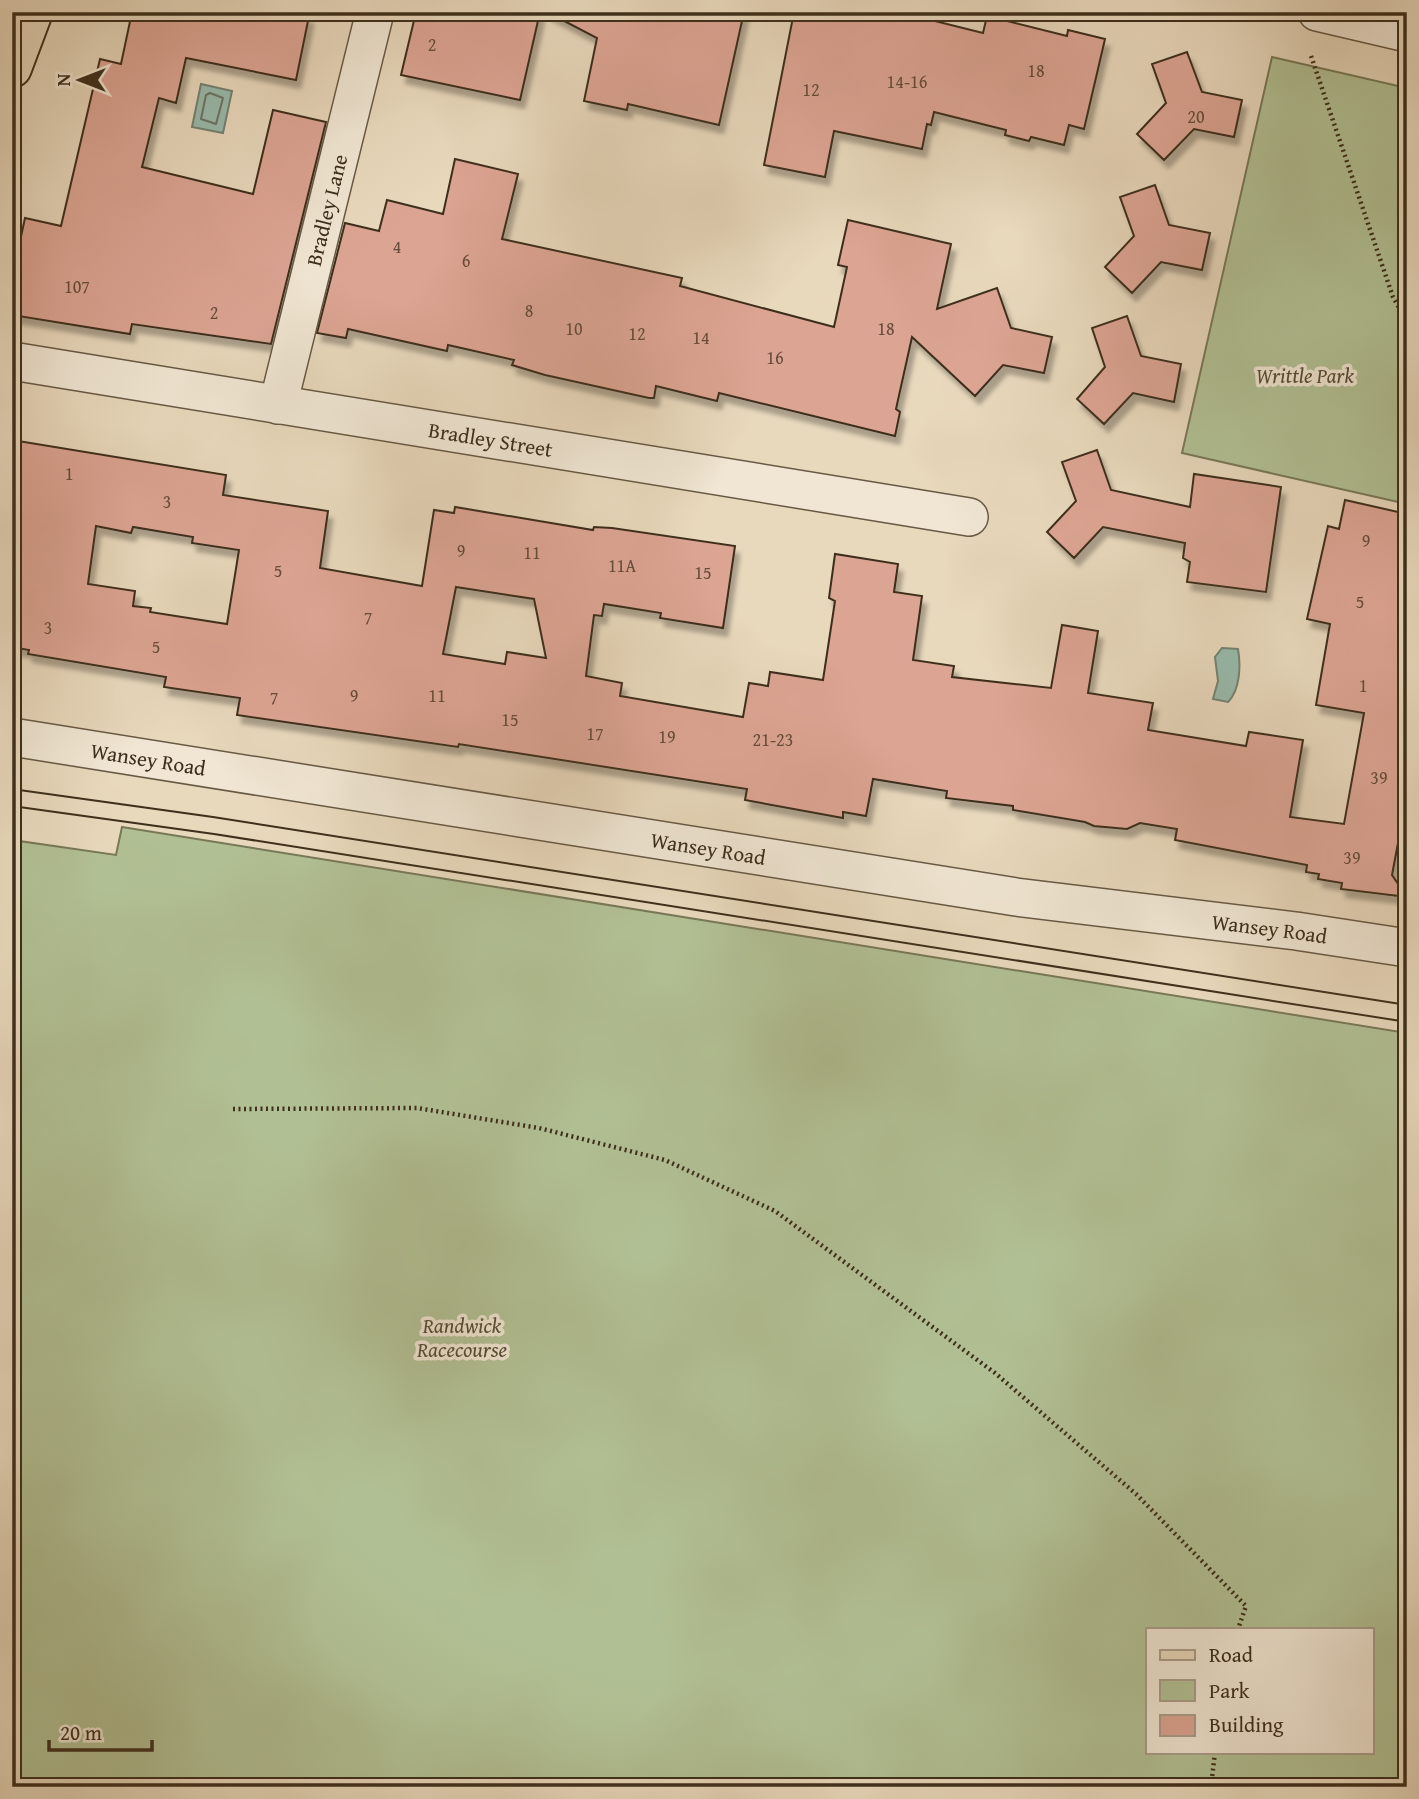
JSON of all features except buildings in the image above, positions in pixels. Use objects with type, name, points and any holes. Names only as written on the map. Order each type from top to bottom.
[{"type":"main road","points":[[12,68],[33,12]]},
{"type":"street","name":"Bradley Lane","points":[[278,405],[375,12]]},
{"type":"street","points":[[1317,12],[1407,33]]},
{"type":"street","name":"Bradley Street","points":[[12,361],[969,517]]},
{"type":"street","name":"Wansey Road","points":[[12,737],[1016,897],[1296,930],[1407,948]]},
{"type":"path","points":[[1311,55],[1393,297],[1407,322]]},
{"type":"path","points":[[233,1109],[417,1108],[539,1128],[665,1160],[775,1211],[995,1373],[1136,1494],[1246,1606],[1238,1628]]},
{"type":"path","points":[[1211,1787],[1215,1754]]},
{"type":"green space","name":"Writtle Park","points":[[1272,57],[1407,88],[1407,504],[1182,453]]},
{"type":"green space","name":"Randwick Racecourse","points":[[122,827],[1407,1033],[1407,1787],[12,1787],[12,840],[116,855]]},
{"type":"water","points":[[201,84],[232,91],[223,133],[192,127]]},
{"type":"water","points":[[1222,648],[1238,649],[1239,656],[1237,684],[1228,702],[1213,699],[1218,681],[1215,657]]},
{"type":"tram line","points":[[12,789],[213,817],[1407,1005]]},
{"type":"tram line","points":[[12,806],[214,834],[1407,1022]]}]
